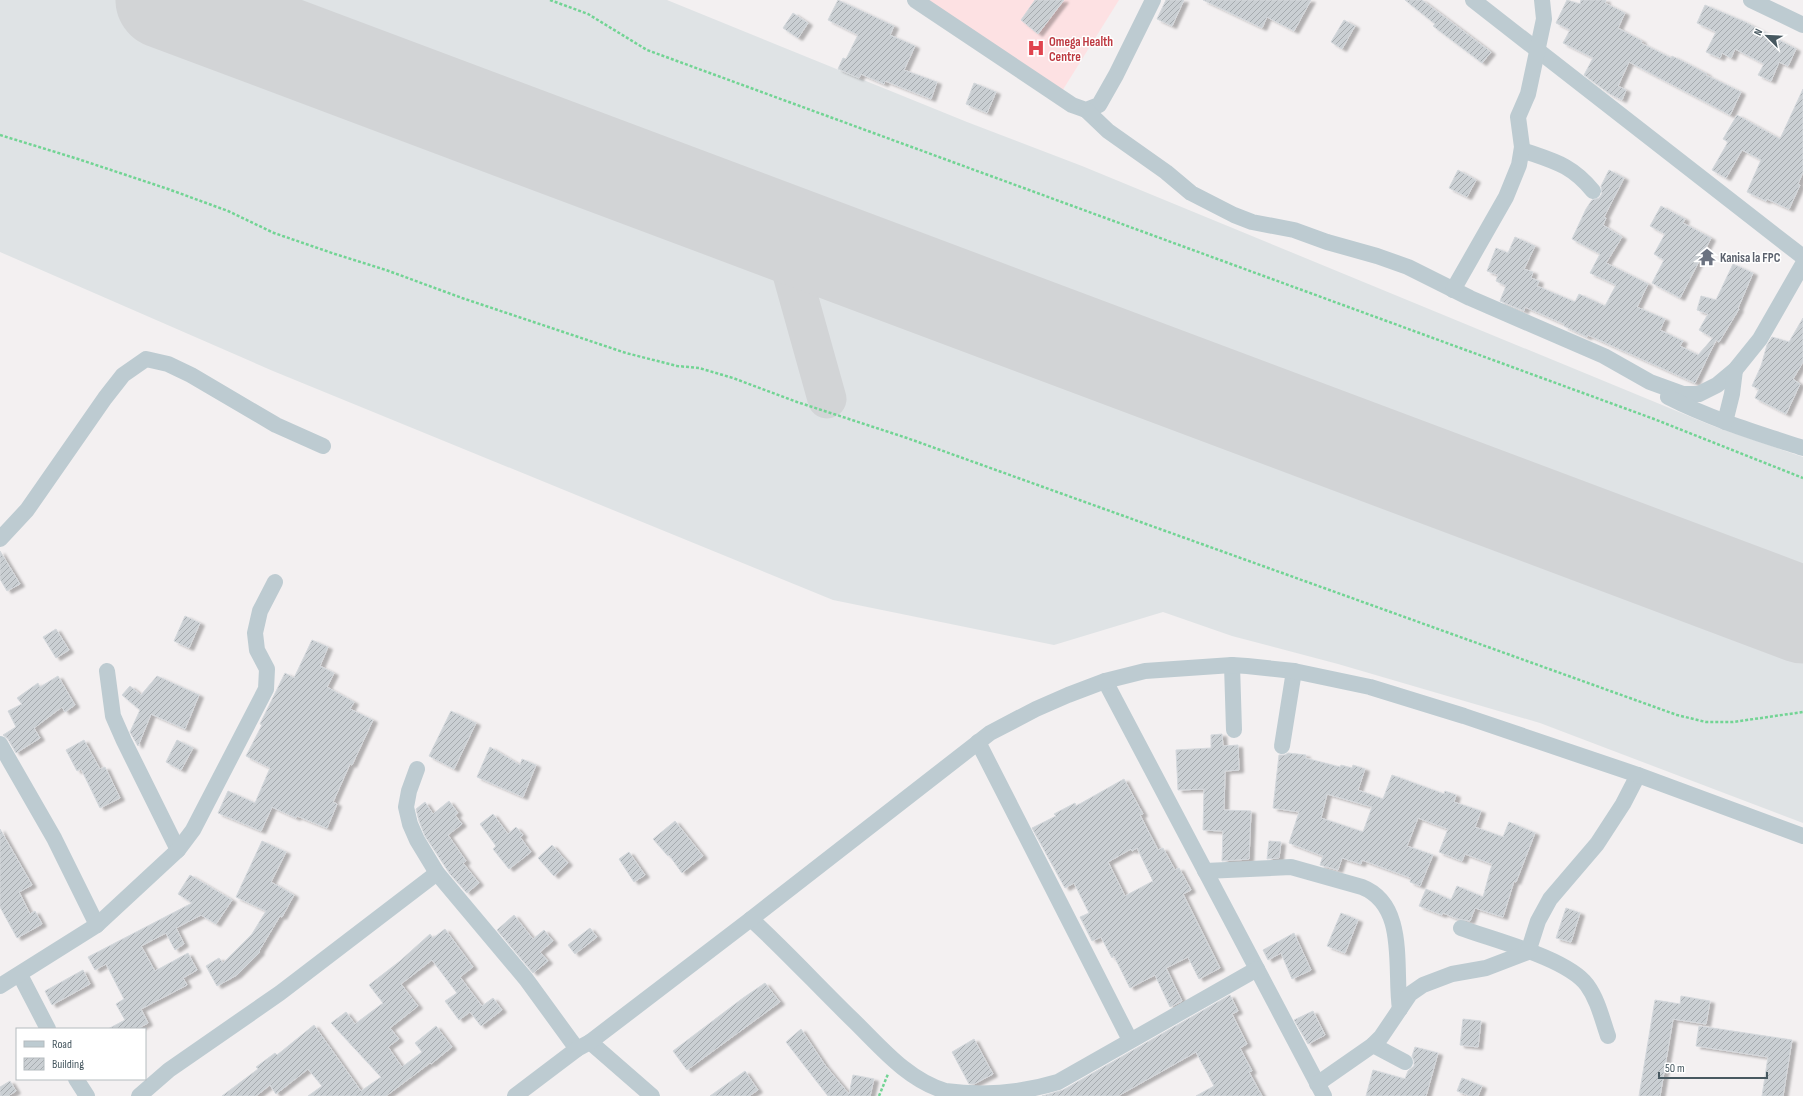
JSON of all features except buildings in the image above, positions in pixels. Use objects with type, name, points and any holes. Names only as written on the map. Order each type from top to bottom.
[{"type":"street","points":[[915,0],[1072,106],[1086,110],[1108,131],[1166,172],[1191,193],[1228,212],[1252,222],[1294,230],[1326,242],[1387,259],[1408,267],[1452,290],[1604,356],[1650,382],[1683,394],[1699,394],[1717,385],[1735,370],[1760,339],[1803,264]]},
{"type":"street","points":[[1086,110],[1099,105],[1153,0]]},
{"type":"street","points":[[1473,0],[1803,257]]},
{"type":"street","points":[[1452,290],[1506,197],[1520,165],[1522,150],[1518,118],[1528,94],[1536,50],[1544,19],[1542,0]]},
{"type":"street","points":[[1751,0],[1803,25]]},
{"type":"street","points":[[1522,150],[1567,167],[1581,176],[1593,191]]},
{"type":"street","points":[[0,539],[26,510],[123,375],[146,359],[168,364],[276,425],[323,446]]},
{"type":"street","points":[[1724,422],[1732,394],[1735,370]]},
{"type":"street","points":[[1650,382],[1668,397],[1724,422],[1803,448]]},
{"type":"street","points":[[0,986],[20,975],[97,925],[178,850],[193,830],[266,689],[267,669],[258,650],[255,633],[260,611],[275,582]]},
{"type":"street","points":[[1232,665],[1234,730]]},
{"type":"street","points":[[514,1096],[751,919],[990,733],[1036,709],[1068,695],[1105,681],[1145,671],[1232,665],[1294,671],[1370,687],[1464,716],[1638,775],[1803,836]]},
{"type":"street","points":[[107,671],[113,716],[127,748],[178,850]]},
{"type":"street","points":[[1282,746],[1294,671]]},
{"type":"street","points":[[1105,681],[1320,1090],[1381,1037],[1410,994],[1423,985],[1452,974],[1486,968],[1528,952]]},
{"type":"street","points":[[978,742],[1130,1040]]},
{"type":"street","points":[[0,744],[54,838],[97,925]]},
{"type":"street","points":[[417,769],[409,792],[406,807],[410,824],[417,840],[437,873],[583,1045],[652,1096]]},
{"type":"street","points":[[1528,952],[1538,921],[1550,899],[1596,844],[1623,804],[1638,775]]},
{"type":"street","points":[[1205,871],[1291,867],[1372,891],[1384,905],[1395,932],[1400,1009]]},
{"type":"street","points":[[139,1096],[169,1070],[280,993],[437,873]]},
{"type":"street","points":[[751,919],[893,1061],[921,1080],[945,1091],[980,1096],[1023,1092],[1058,1082],[1130,1040],[1257,970]]},
{"type":"street","points":[[1460,928],[1528,952],[1570,970],[1584,981],[1596,1000],[1608,1036]]},
{"type":"street","points":[[20,975],[47,1028]]},
{"type":"street","points":[[1373,1045],[1405,1062]]},
{"type":"street","points":[[77,1080],[87,1096]]},
{"type":"path","points":[[550,0],[588,14],[647,50],[1654,419],[1803,478]]},
{"type":"path","points":[[0,135],[168,189],[228,211],[274,232],[334,254],[386,270],[492,308],[626,353],[677,366],[699,368],[733,378],[797,402],[907,438],[1677,715],[1706,722],[1733,722],[1803,712]]},
{"type":"path","points":[[879,1096],[893,1061]]},
{"type":"shaded area","points":[[0,0],[667,0],[967,122],[1082,166],[1713,426],[1803,457],[1803,823],[1540,723],[1338,664],[1232,636],[1163,612],[1054,645],[833,600],[273,371],[0,252]]},
{"type":"shaded area","name":"Omega Health Centre","points":[[907,0],[1119,0],[1059,96]]},
{"type":"taxiway","points":[[780,231],[827,399]]},
{"type":"runway","points":[[164,0],[1803,615]]},
{"type":"place","name":"Omega Health Centre","points":[[1036,48]]},
{"type":"place","name":"Kanisa la FPC","points":[[1707,257]]}]
